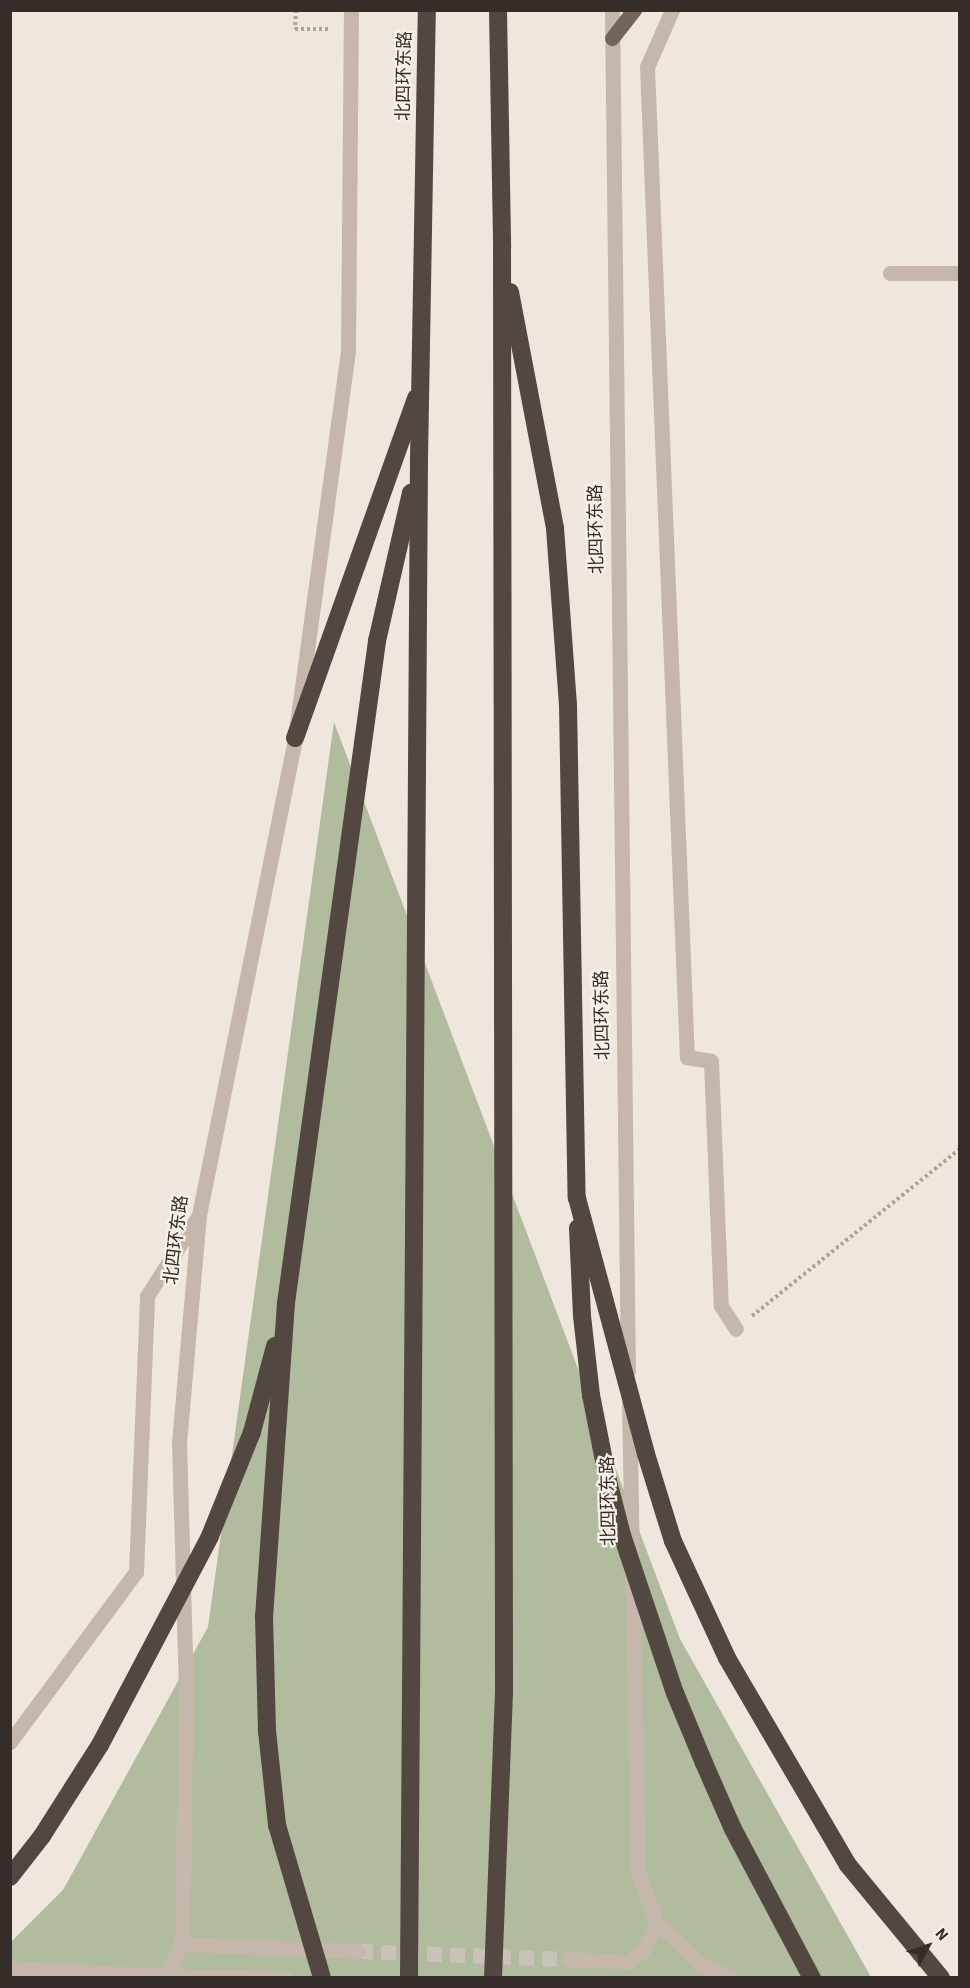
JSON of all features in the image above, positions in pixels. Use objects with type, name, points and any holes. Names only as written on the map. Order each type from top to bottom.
[{"type":"highway","name":"北四环东路","points":[[409,1977],[419,459],[427,10]]},
{"type":"highway","points":[[493,1977],[504,1692],[502,248],[498,10]]},
{"type":"highway","points":[[502,248],[555,528],[568,705],[577,1198],[582,1316],[591,1395],[622,1535],[675,1693],[733,1829],[812,1977]]},
{"type":"highway","points":[[295,738],[422,379]]},
{"type":"highway","points":[[322,1977],[277,1825],[267,1731],[264,1616],[286,1303],[352,837],[377,641],[419,459]]},
{"type":"highway","points":[[577,1198],[646,1454],[673,1541],[727,1658],[848,1865],[941,1977]]},
{"type":"highway","points":[[10,1877],[42,1836],[100,1745],[210,1536],[252,1432],[286,1303]]},
{"type":"main road","points":[[612,38],[634,10]]},
{"type":"street","name":"北四环东路","points":[[182,1944],[186,1690],[179,1443],[198,1215],[295,738],[348,350],[351,10]]},
{"type":"street","name":"北四环东路","points":[[612,10],[629,1425],[638,1873],[657,1922],[701,1965],[731,1977]]},
{"type":"street","points":[[672,10],[647,67],[687,1057],[711,1061],[721,1306],[736,1329]]},
{"type":"street","points":[[890,273],[960,273]]},
{"type":"street","points":[[10,1742],[136,1572],[147,1296],[198,1215]]},
{"type":"street","points":[[568,1959],[629,1962],[644,1949],[657,1922]]},
{"type":"street","points":[[165,1976],[182,1944],[358,1951]]},
{"type":"street","points":[[10,1968],[165,1976],[285,1977]]},
{"type":"path","points":[[296,10],[295,29],[351,29]]},
{"type":"path","points":[[736,1329],[960,1149]]},
{"type":"green space","points":[[334,722],[680,1639],[871,1977],[11,1978],[10,1943],[63,1890],[208,1627]]},
{"type":"tunnel","points":[[358,1951],[568,1959]]}]
